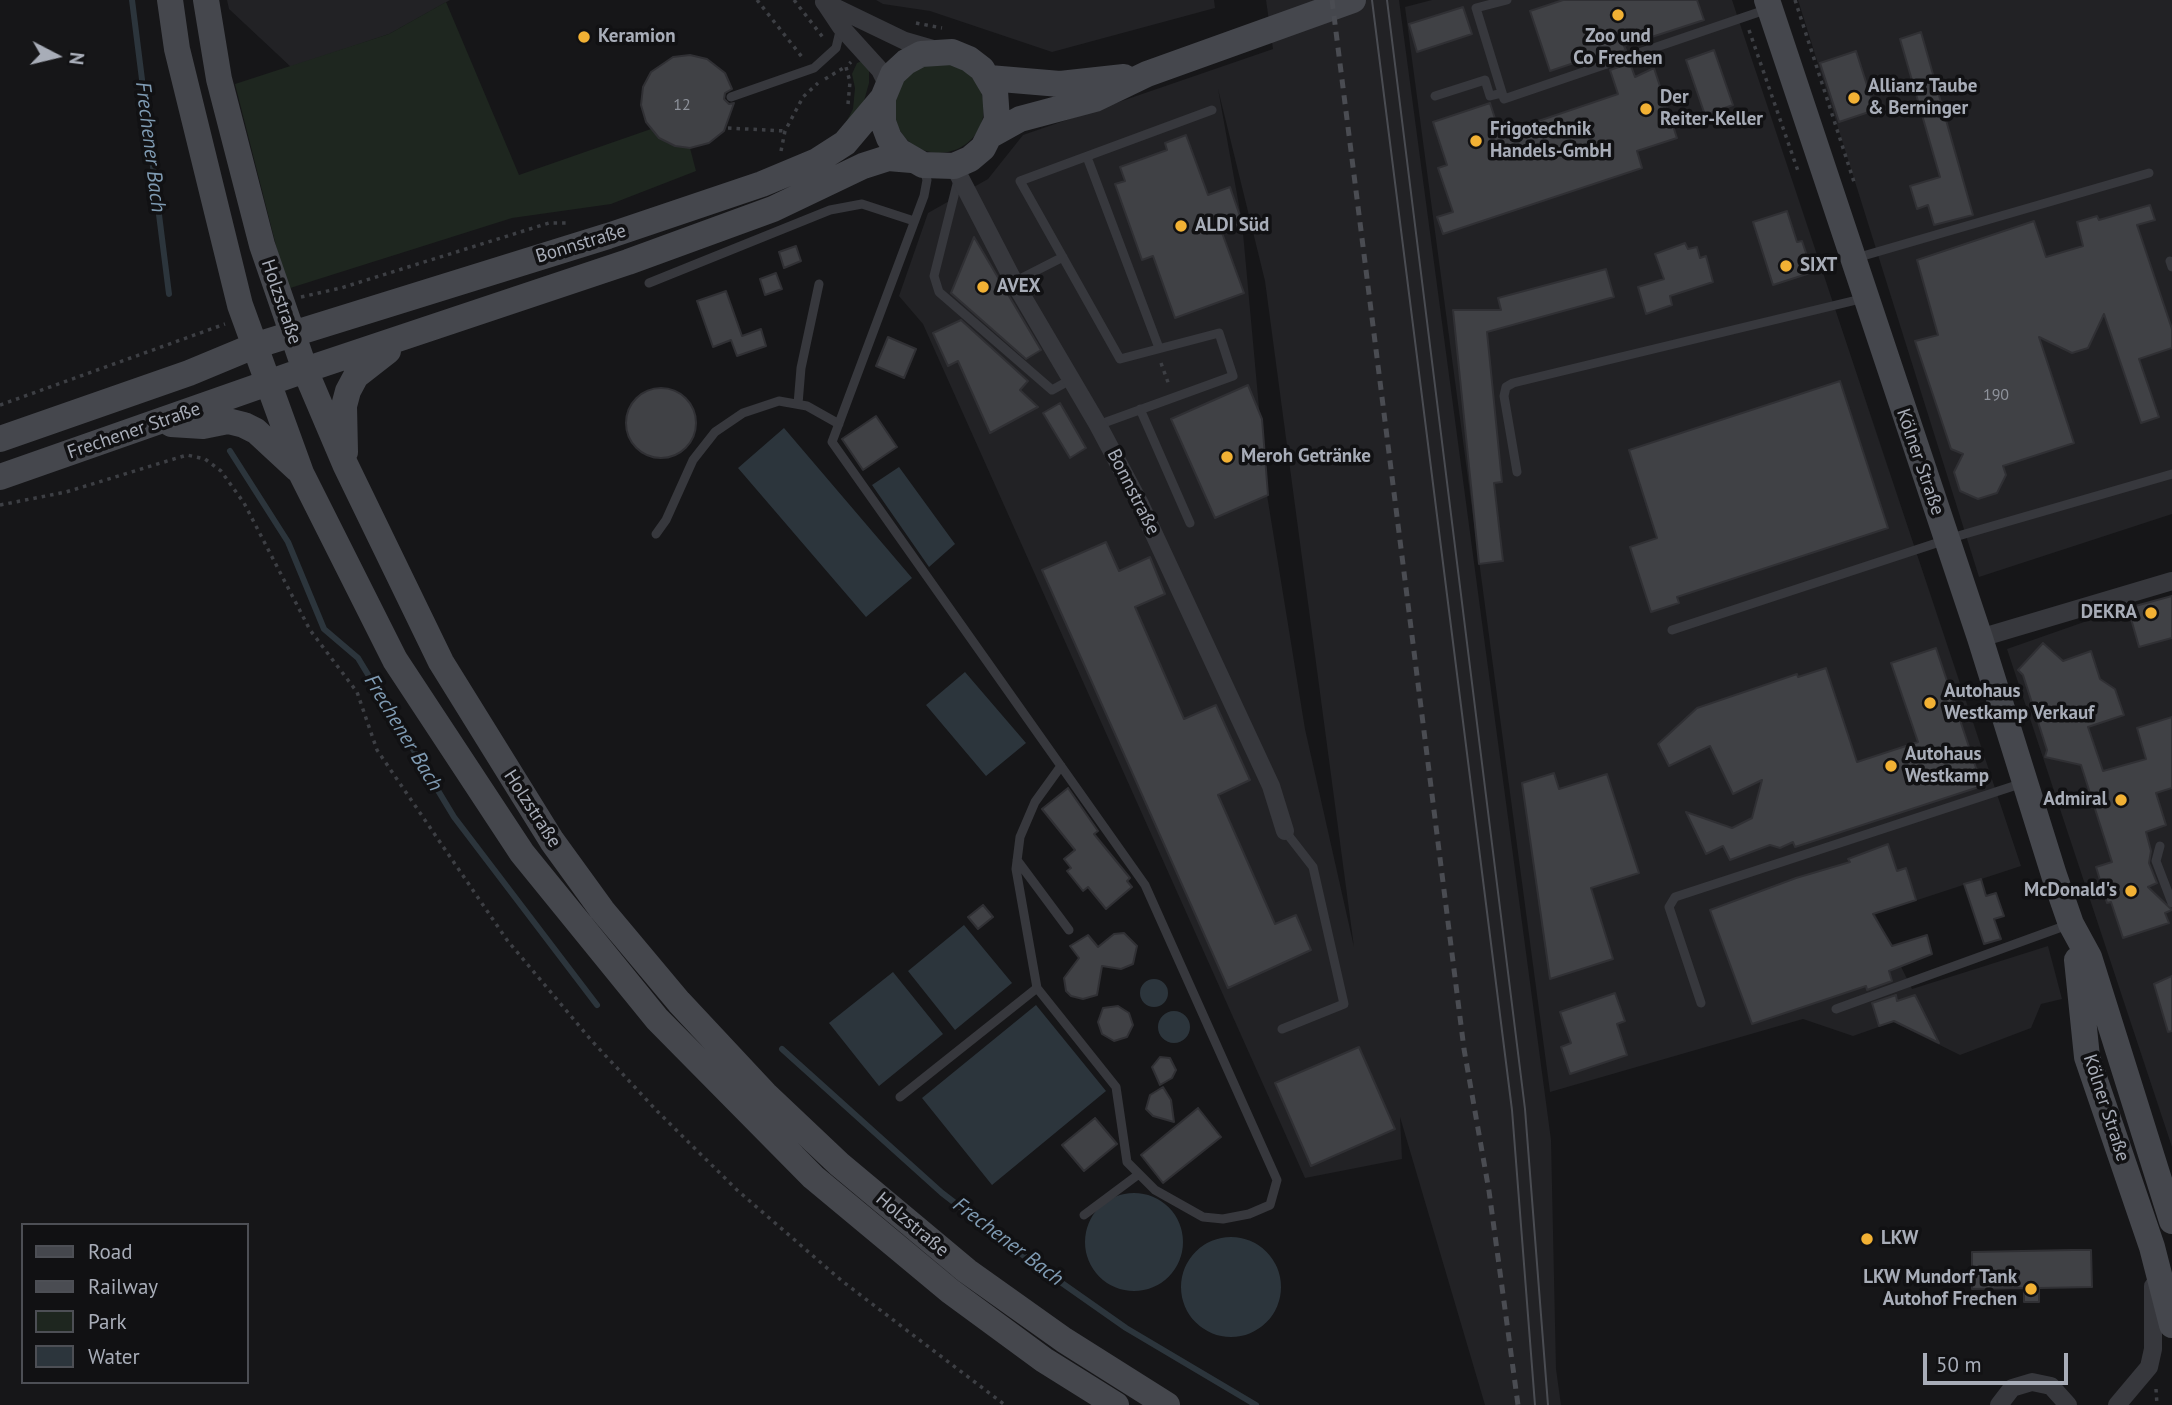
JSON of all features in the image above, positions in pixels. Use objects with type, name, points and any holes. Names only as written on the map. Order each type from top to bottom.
[{"type":"main road","name":"Holzstraße","points":[[170,0],[177,49],[244,317],[301,473],[395,660],[468,773],[522,853],[657,1019],[813,1177],[885,1238],[1044,1360],[1116,1405]]},
{"type":"main road","name":"Holzstraße","points":[[206,0],[219,79],[280,305],[345,464],[441,662],[488,742],[602,910],[679,1002],[765,1094],[912,1225],[967,1271],[1064,1340],[1167,1405]]},
{"type":"main road","points":[[993,134],[1020,119],[1095,99],[1147,74],[1353,0]]},
{"type":"main road","name":"Kölner Straße","points":[[1777,3],[1854,259],[1980,638],[2071,924],[2089,957],[2172,1222]]},
{"type":"main road","points":[[944,40],[989,78],[998,105],[993,134],[984,148],[956,172],[918,163],[889,138],[883,122],[885,91],[906,62],[944,40]]},
{"type":"main road","points":[[989,78],[1060,84],[1147,74]]},
{"type":"main road","name":"Bonnstraße","points":[[254,346],[608,236],[762,184],[817,161],[845,142],[885,91]]},
{"type":"main road","name":"Bonnstraße","points":[[268,384],[411,337],[773,209],[863,166],[888,158],[918,163]]},
{"type":"main road","points":[[345,464],[344,405],[348,391],[356,376],[372,362],[411,337]]},
{"type":"main road","name":"Frechener Straße","points":[[0,439],[190,373],[254,346]]},
{"type":"main road","name":"Frechener Straße","points":[[0,477],[268,384]]},
{"type":"main road","points":[[158,423],[203,426],[228,421],[244,425],[256,431],[301,473]]},
{"type":"main road","name":"Kölner Straße","points":[[2071,924],[2087,1057],[2152,1247],[2172,1325]]},
{"type":"street","points":[[823,1],[841,27],[880,69],[885,91]]},
{"type":"street","points":[[823,1],[905,41],[944,40]]},
{"type":"street","name":"Bonnstraße","points":[[956,172],[1014,282],[1072,379],[1140,504],[1259,761],[1285,831]]},
{"type":"street","points":[[1980,638],[2172,581]]},
{"type":"street","name":"Kölner Straße","points":[[2117,1405],[2146,1374],[2154,1349],[2152,1247]]},
{"type":"street","points":[[1999,1405],[2012,1388],[2032,1382],[2051,1386],[2068,1405]]},
{"type":"lane","points":[[1507,0],[1476,8],[1504,99],[1777,3]]},
{"type":"lane","points":[[731,97],[809,71],[836,48],[841,27]]},
{"type":"lane","points":[[1435,96],[1485,80],[1490,96],[1502,93]]},
{"type":"lane","points":[[1098,425],[1233,376],[1219,332],[1120,359],[1020,181],[1212,110]]},
{"type":"lane","points":[[1087,157],[1158,349]]},
{"type":"lane","points":[[918,163],[927,180],[924,196],[832,442],[1061,766],[1145,885],[1277,1180],[1270,1205],[1249,1214],[1223,1219],[1203,1217],[1155,1190],[1127,1163],[1116,1087],[1037,988],[1022,912],[1017,860],[1020,836],[1035,802],[1061,766]]},
{"type":"lane","points":[[956,172],[934,276],[939,292],[1052,390],[1072,379]]},
{"type":"lane","points":[[1854,259],[2149,173]]},
{"type":"lane","points":[[649,283],[830,210],[862,204],[914,221]]},
{"type":"lane","points":[[1014,282],[1063,257]]},
{"type":"lane","points":[[798,404],[801,368],[819,284]]},
{"type":"lane","points":[[1517,472],[1503,396],[1506,387],[1513,383],[1867,298]]},
{"type":"lane","points":[[656,534],[666,520],[693,460],[715,432],[743,413],[779,401],[807,406],[839,424]]},
{"type":"lane","points":[[1140,409],[1190,523]]},
{"type":"lane","points":[[1672,630],[1947,539],[2172,474]]},
{"type":"lane","points":[[1701,1003],[1669,906],[1675,897],[2025,782]]},
{"type":"lane","points":[[1282,1030],[1344,1004],[1313,867],[1285,831]]},
{"type":"lane","points":[[2160,846],[2156,861],[2172,903]]},
{"type":"lane","points":[[1017,860],[1069,930]]},
{"type":"lane","points":[[1836,1009],[2071,924]]},
{"type":"lane","points":[[900,1097],[1037,988]]},
{"type":"lane","points":[[1084,1215],[1139,1174]]},
{"type":"path","points":[[757,0],[817,83]]},
{"type":"path","points":[[794,0],[827,42],[836,48],[846,67],[850,82],[846,111]]},
{"type":"path","points":[[1777,3],[1858,194]]},
{"type":"path","points":[[911,22],[944,40]]},
{"type":"path","points":[[779,162],[785,131],[803,97],[817,83],[846,67],[864,52]]},
{"type":"path","points":[[728,128],[785,131]]},
{"type":"path","points":[[280,305],[550,223],[575,222]]},
{"type":"path","points":[[0,405],[244,317]]},
{"type":"path","points":[[1158,349],[1174,397]]},
{"type":"path","points":[[0,505],[66,492],[187,455],[205,459],[221,471],[244,503],[310,630],[357,692],[377,750],[507,940],[592,1041],[657,1111],[737,1190],[842,1281],[1005,1405]]},
{"type":"path","points":[[2158,1405],[2155,1392],[2159,1382]]},
{"type":"shaded area","points":[[227,0],[450,0],[389,34],[291,67],[229,9]]},
{"type":"shaded area","points":[[876,0],[1214,0],[1215,8],[1052,52],[930,11],[883,4]]},
{"type":"shaded area","points":[[1266,0],[1399,0],[1551,1140],[1556,1369],[1561,1405],[1485,1405],[1400,1117],[1402,1159],[1305,1178],[923,324],[899,296],[928,213],[988,179],[1023,135],[1273,49]],"holes":[[[1218,89],[1265,281],[1354,947],[1305,729],[1267,495],[1242,222]]]},
{"type":"shaded area","points":[[1432,0],[1732,0],[2021,866],[1875,914],[1912,989],[2048,946],[2062,999],[2041,1004],[2031,1028],[1960,1055],[1893,1022],[1853,1036],[1803,1019],[1550,1092],[1405,7]]},
{"type":"shaded area","points":[[1798,0],[2172,0],[2172,514],[1979,577]]},
{"type":"shaded area","points":[[2172,596],[2172,1147],[2007,649],[2124,608]]},
{"type":"green space","points":[[446,2],[519,175],[651,129],[667,143],[690,148],[696,171],[611,204],[512,218],[287,289],[235,84],[389,34]]},
{"type":"green space","points":[[864,60],[869,67],[869,83],[862,108],[843,128],[853,109],[855,88],[852,74],[857,63]]},
{"type":"green space","points":[[939,63],[956,66],[971,76],[981,91],[984,108],[981,125],[971,140],[956,150],[939,153],[922,150],[907,140],[897,125],[894,108],[897,91],[907,76],[922,66]]},
{"type":"water","points":[[784,428],[912,578],[866,617],[738,468]]},
{"type":"water","points":[[899,467],[955,544],[929,567],[872,485]]},
{"type":"water","points":[[965,672],[1026,743],[986,776],[926,705]]},
{"type":"water","points":[[964,925],[1012,983],[955,1030],[908,971]]},
{"type":"water","points":[[893,972],[943,1034],[879,1086],[829,1023]]},
{"type":"water","points":[[1154,979],[1164,983],[1168,993],[1164,1003],[1154,1007],[1144,1003],[1140,993],[1144,983]]},
{"type":"water","points":[[1036,1005],[1106,1091],[992,1185],[922,1098]]},
{"type":"water","points":[[1174,1011],[1185,1016],[1190,1027],[1185,1038],[1174,1043],[1163,1038],[1158,1027],[1163,1016]]},
{"type":"water","points":[[1134,1193],[1153,1197],[1169,1207],[1179,1223],[1183,1242],[1179,1261],[1169,1277],[1153,1287],[1134,1291],[1115,1287],[1099,1277],[1089,1261],[1085,1242],[1089,1223],[1099,1207],[1115,1197]]},
{"type":"water","points":[[1231,1237],[1259,1245],[1273,1259],[1281,1287],[1273,1315],[1259,1329],[1231,1337],[1203,1329],[1189,1315],[1181,1287],[1189,1259],[1203,1245]]},
{"type":"building","points":[[1563,0],[1697,0],[1704,20],[1624,46],[1626,50],[1606,57],[1604,53],[1550,71],[1530,11]]},
{"type":"building","points":[[1463,7],[1472,34],[1417,52],[1409,24]]},
{"type":"building","points":[[1921,32],[1973,215],[1934,225],[1928,205],[1917,209],[1910,186],[1940,177],[1900,39]]},
{"type":"building","points":[[1714,50],[1733,105],[1705,115],[1686,60]]},
{"type":"building","points":[[1856,51],[1875,110],[1839,122],[1820,63]]},
{"type":"building","points":[[690,55],[707,59],[725,73],[732,89],[725,93],[724,99],[729,104],[734,103],[724,131],[709,143],[690,148],[675,146],[659,138],[646,122],[641,105],[643,87],[651,72],[673,57]]},
{"type":"building","points":[[1630,63],[1635,77],[1654,68],[1677,138],[1637,151],[1642,168],[1443,234],[1437,217],[1453,212],[1438,168],[1447,165],[1433,122],[1490,103],[1500,134],[1618,94],[1610,70]]},
{"type":"building","name":"ALDI Süd","points":[[1186,135],[1208,195],[1230,187],[1242,222],[1221,230],[1244,293],[1175,318],[1153,256],[1142,260],[1115,184],[1125,181],[1120,167],[1167,150],[1165,143]]},
{"type":"building","points":[[2150,205],[2155,220],[2137,225],[2172,329],[2172,348],[2139,359],[2159,417],[2141,423],[2104,314],[2088,348],[2072,353],[2039,337],[2074,443],[2003,466],[2006,475],[1997,493],[1978,499],[1960,491],[1954,472],[1963,454],[1951,449],[1915,341],[1938,335],[1917,260],[2034,221],[2046,257],[2083,246],[2077,222],[2097,216],[2099,220]]},
{"type":"building","points":[[1787,211],[1797,242],[1802,241],[1807,256],[1802,258],[1807,274],[1773,285],[1753,222]]},
{"type":"building","points":[[974,237],[1041,350],[1026,359],[951,293]]},
{"type":"building","points":[[1685,243],[1688,249],[1697,247],[1700,258],[1706,256],[1713,282],[1670,296],[1672,305],[1646,314],[1638,287],[1664,279],[1655,254]]},
{"type":"building","points":[[796,246],[801,261],[784,268],[779,252]]},
{"type":"building","points":[[1606,269],[1614,297],[1487,332],[1502,482],[1494,483],[1503,561],[1479,564],[1453,310],[1501,310],[1498,298]]},
{"type":"building","points":[[776,273],[782,289],[765,295],[760,279]]},
{"type":"building","points":[[726,291],[742,336],[761,329],[766,346],[737,356],[731,340],[713,347],[697,301]]},
{"type":"building","points":[[961,320],[1028,381],[1020,390],[1038,407],[990,433],[958,361],[948,366],[933,333]]},
{"type":"building","points":[[888,337],[916,349],[904,378],[876,366]]},
{"type":"building","points":[[1840,381],[1888,528],[1677,597],[1679,603],[1651,612],[1630,547],[1657,538],[1629,450]]},
{"type":"building","name":"Meroh Getränke","points":[[1248,385],[1262,419],[1268,495],[1215,518],[1171,419]]},
{"type":"building","points":[[661,388],[686,398],[696,423],[686,448],[661,458],[636,448],[626,423],[636,398]]},
{"type":"building","points":[[1060,403],[1086,448],[1070,458],[1043,413]]},
{"type":"building","points":[[876,416],[897,447],[863,470],[842,439]]},
{"type":"building","points":[[1106,542],[1119,571],[1150,557],[1165,594],[1135,607],[1184,719],[1216,705],[1250,780],[1218,795],[1275,924],[1296,915],[1311,950],[1228,988],[1042,570]]},
{"type":"building","points":[[2172,596],[2172,638],[2139,647],[2128,608]]},
{"type":"building","points":[[2043,643],[2063,661],[2091,651],[2100,679],[2115,689],[2124,715],[2088,727],[2103,771],[2146,759],[2137,728],[2172,717],[2172,788],[2156,793],[2166,825],[2146,832],[2151,851],[2149,863],[2157,883],[2148,887],[2172,910],[2165,913],[2169,923],[2123,938],[2111,902],[2107,903],[2096,867],[2112,862],[2081,765],[2045,757],[2047,750],[2023,675],[2018,670]]},
{"type":"building","points":[[1936,648],[1982,786],[1795,847],[1793,842],[1780,848],[1770,845],[1730,860],[1723,846],[1706,854],[1686,812],[1732,828],[1752,818],[1762,780],[1733,794],[1710,746],[1669,766],[1658,744],[1697,708],[1797,674],[1798,677],[1826,668],[1857,762],[1918,742],[1891,663]]},
{"type":"building","points":[[1554,773],[1559,789],[1607,774],[1639,873],[1591,888],[1613,959],[1550,979],[1522,783]]},
{"type":"building","points":[[1068,788],[1098,831],[1094,834],[1130,878],[1127,881],[1132,887],[1106,909],[1088,887],[1083,891],[1067,871],[1071,868],[1064,859],[1075,850],[1042,809]]},
{"type":"building","points":[[1888,844],[1897,871],[1906,868],[1916,900],[1873,914],[1892,946],[1927,935],[1932,954],[1889,971],[1892,981],[1867,990],[1866,986],[1752,1024],[1710,910],[1796,878],[1850,862],[1848,859]]},
{"type":"building","points":[[1981,879],[1986,896],[1996,893],[2004,916],[1994,919],[2001,939],[1984,944],[1964,884]]},
{"type":"building","points":[[983,905],[993,917],[978,929],[968,917]]},
{"type":"building","points":[[1124,933],[1137,946],[1133,964],[1121,969],[1102,966],[1097,995],[1083,999],[1071,996],[1066,991],[1064,978],[1079,958],[1070,946],[1088,935],[1098,947],[1114,934]]},
{"type":"building","points":[[2172,976],[2172,1031],[2168,1032],[2154,984]]},
{"type":"building","points":[[1615,993],[1625,1021],[1617,1024],[1627,1055],[1570,1074],[1561,1047],[1571,1043],[1560,1012]]},
{"type":"building","points":[[1896,995],[1897,1001],[1915,995],[1939,1043],[1894,1021],[1879,1026],[1872,1003]]},
{"type":"building","points":[[1118,1006],[1129,1013],[1133,1025],[1127,1037],[1114,1041],[1102,1034],[1098,1022],[1103,1008]]},
{"type":"building","points":[[1359,1047],[1395,1129],[1311,1166],[1275,1083]]},
{"type":"building","points":[[1160,1057],[1170,1058],[1176,1070],[1172,1078],[1160,1085],[1152,1067]]},
{"type":"building","points":[[1163,1087],[1171,1100],[1174,1122],[1153,1116],[1146,1109],[1150,1095]]},
{"type":"building","points":[[1198,1108],[1221,1137],[1163,1183],[1141,1155]]},
{"type":"building","points":[[1095,1118],[1117,1144],[1084,1171],[1062,1145]]},
{"type":"building","points":[[2091,1250],[2092,1287],[2039,1288],[2039,1302],[2024,1302],[2024,1288],[1972,1289],[1972,1252]]},
{"type":"waterway","name":"Frechener Bach","points":[[132,0],[169,294]]},
{"type":"waterway","name":"Frechener Bach","points":[[230,451],[288,542],[324,629],[358,658],[454,817],[597,1005]]},
{"type":"waterway","name":"Frechener Bach","points":[[782,1049],[942,1193],[1032,1262],[1126,1328],[1256,1405]]},
{"type":"tram line","points":[[1372,0],[1512,1110],[1535,1405]]},
{"type":"tram line","points":[[1387,0],[1525,1109],[1548,1405]]},
{"type":"railway","points":[[1332,0],[1464,1049],[1489,1191],[1518,1405]]},
{"type":"place","name":"Zoo und Co Frechen","points":[[1618,15]]},
{"type":"place","name":"Keramion","points":[[584,37]]},
{"type":"place","name":"Allianz Taube & Berninger","points":[[1854,98]]},
{"type":"place","name":"Der Reiter-Keller","points":[[1646,109]]},
{"type":"place","name":"Frigotechnik Handels-GmbH","points":[[1476,141]]},
{"type":"place","name":"ALDI Süd","points":[[1181,226]]},
{"type":"place","name":"SIXT","points":[[1786,266]]},
{"type":"place","name":"AVEX","points":[[983,287]]},
{"type":"place","name":"Meroh Getränke","points":[[1227,457]]},
{"type":"place","name":"DEKRA","points":[[2151,613]]},
{"type":"place","name":"Autohaus Westkamp Verkauf","points":[[1930,703]]},
{"type":"place","name":"Autohaus Westkamp","points":[[1891,766]]},
{"type":"place","name":"Admiral","points":[[2121,800]]},
{"type":"place","name":"McDonald's","points":[[2131,891]]},
{"type":"place","name":"LKW","points":[[1867,1239]]},
{"type":"place","name":"LKW Mundorf Tank Autohof Frechen","points":[[2031,1289]]}]
